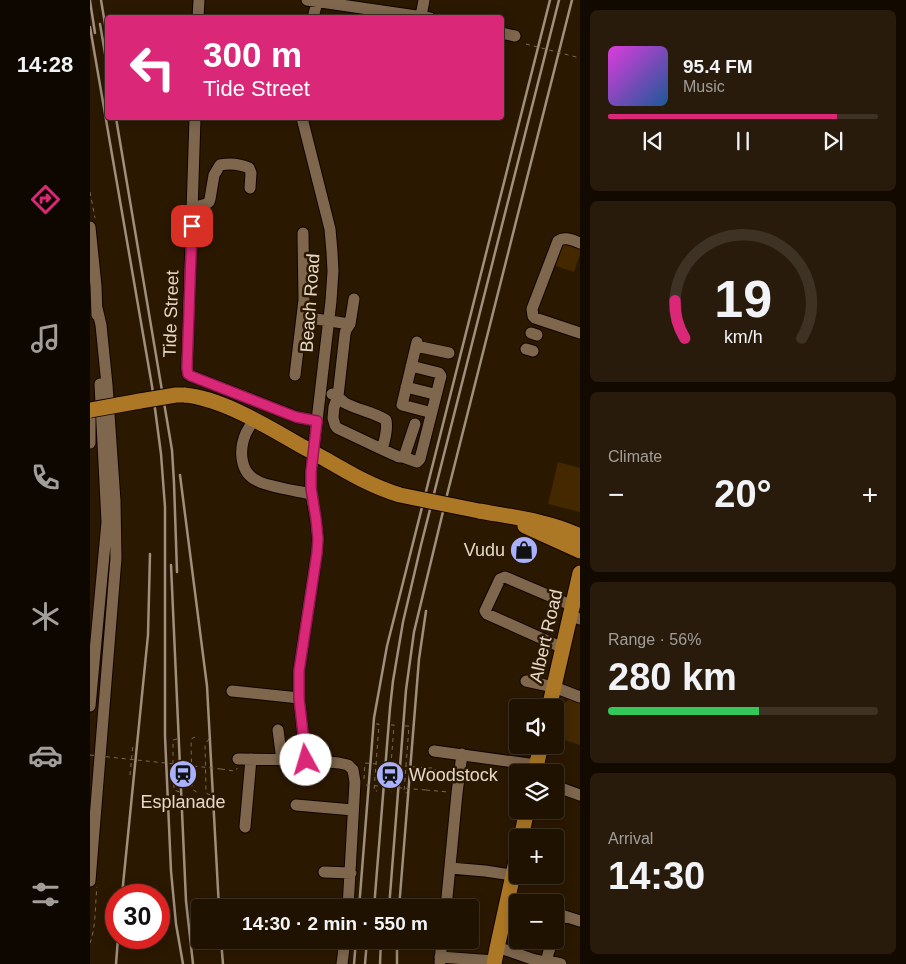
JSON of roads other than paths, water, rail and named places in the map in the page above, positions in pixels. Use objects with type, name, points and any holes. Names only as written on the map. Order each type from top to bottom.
[{"type":"main road","points":[[90,410],[176,394],[196,396],[222,405],[254,420],[384,490],[400,495],[555,527],[580,536]]},
{"type":"main road","points":[[501,515],[580,551]]},
{"type":"main road","name":"Albert Road","points":[[551,699],[563,648],[574,614],[574,580]]},
{"type":"main road","points":[[495,958],[510,884]]},
{"type":"street","points":[[198,15],[199,0]]},
{"type":"street","points":[[424,0],[425,15]]},
{"type":"street","points":[[314,15],[320,1],[379,5],[421,15]]},
{"type":"street","points":[[504,34],[516,36]]},
{"type":"street","name":"Tide Street","points":[[195,120],[188,374],[218,388],[296,417],[317,421]]},
{"type":"street","name":"Beach Road","points":[[302,120],[330,230],[333,271],[311,472],[311,494],[318,539],[317,553],[299,671],[299,698],[306,760]]},
{"type":"street","points":[[192,208],[208,202],[214,175],[220,165],[244,165],[249,168],[251,173],[250,188]]},
{"type":"street","points":[[90,227],[97,308],[96,328],[107,522],[90,706]]},
{"type":"street","points":[[295,375],[304,300],[303,233]]},
{"type":"street","points":[[580,243],[566,238],[558,242],[532,310],[533,316],[541,321],[580,333]]},
{"type":"street","points":[[354,299],[350,324],[345,334],[338,396],[334,407],[333,418],[337,428],[399,457],[417,462],[420,459],[441,376],[439,373],[411,366]]},
{"type":"street","points":[[90,881],[116,558],[115,501],[108,401],[101,324],[97,308]]},
{"type":"street","points":[[302,317],[350,324]]},
{"type":"street","points":[[425,411],[402,405],[416,344],[449,353]]},
{"type":"street","points":[[406,387],[430,393]]},
{"type":"street","points":[[321,390],[338,396],[344,403],[379,415],[386,420],[382,449]]},
{"type":"street","points":[[90,418],[90,443]]},
{"type":"street","points":[[254,420],[246,432],[241,456],[243,466],[248,474],[257,481],[311,494]]},
{"type":"street","points":[[403,457],[415,424]]},
{"type":"street","points":[[563,648],[487,614],[485,609],[500,579],[506,577],[574,614]]},
{"type":"street","points":[[526,681],[580,697]]},
{"type":"street","points":[[232,691],[299,698]]},
{"type":"street","points":[[278,730],[282,760]]},
{"type":"street","points":[[434,751],[515,764]]},
{"type":"street","points":[[447,899],[462,754]]},
{"type":"street","points":[[245,827],[251,759]]},
{"type":"street","points":[[236,765],[251,759],[306,760],[339,763],[348,765],[353,770],[355,782],[349,899]]},
{"type":"street","points":[[564,789],[580,795]]},
{"type":"street","points":[[296,805],[353,810]]},
{"type":"street","points":[[450,868],[509,875]]},
{"type":"street","points":[[324,872],[350,873]]},
{"type":"street","points":[[564,916],[580,921]]},
{"type":"street","points":[[342,964],[344,949]]},
{"type":"street","points":[[440,960],[495,958],[505,949],[541,962],[561,964]]},
{"type":"street","points":[[541,962],[550,949]]},
{"type":"railway","points":[[101,0],[105,24]]},
{"type":"railway","points":[[360,899],[374,718],[387,646],[550,0]]},
{"type":"railway","points":[[375,899],[390,708],[403,622],[559,0]]},
{"type":"railway","points":[[390,899],[406,690],[414,632],[572,0]]},
{"type":"railway","points":[[90,1],[95,33]]},
{"type":"railway","points":[[100,24],[105,53]]},
{"type":"railway","points":[[90,27],[105,114]]},
{"type":"railway","points":[[106,120],[152,386],[161,454],[165,507],[165,736],[171,871],[176,924],[183,964]]},
{"type":"railway","points":[[116,120],[172,450],[177,572]]},
{"type":"railway","points":[[180,475],[207,686],[219,899]]},
{"type":"railway","points":[[123,884],[148,635],[150,554]]},
{"type":"railway","points":[[171,565],[186,901],[193,964]]},
{"type":"railway","points":[[400,899],[419,659],[426,611]]},
{"type":"railway","points":[[116,964],[117,949]]},
{"type":"railway","points":[[222,949],[223,964]]},
{"type":"railway","points":[[354,964],[355,949]]},
{"type":"railway","points":[[365,964],[366,949]]},
{"type":"railway","points":[[380,964],[381,949]]},
{"type":"railway","points":[[397,949],[397,964]]},
{"type":"place","name":"Vudu","points":[[524,550]]},
{"type":"place","name":"Esplanade","points":[[183,774]]},
{"type":"place","name":"Woodstock","points":[[390,775]]}]
